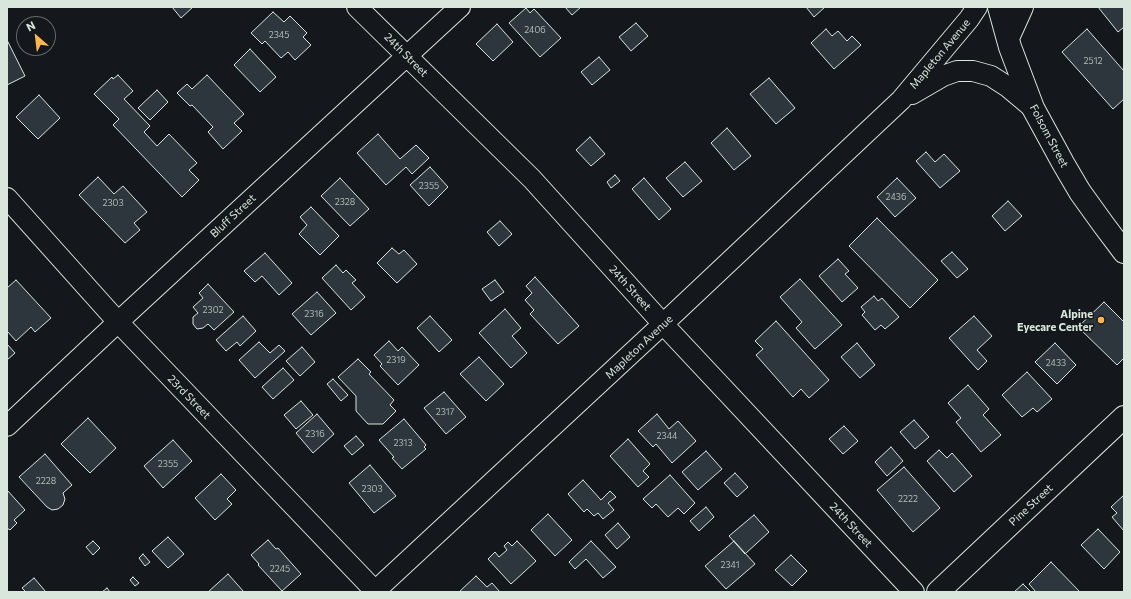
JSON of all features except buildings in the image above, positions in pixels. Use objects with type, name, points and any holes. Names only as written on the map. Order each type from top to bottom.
[{"type":"street","name":"24th Street","points":[[357,7],[532,179],[663,324],[914,592]]},
{"type":"street","name":"Bluff Street","points":[[7,426],[460,7]]},
{"type":"street","name":"Mapleton Avenue","points":[[375,592],[901,100],[978,7]]},
{"type":"street","name":"Folsom Street","points":[[999,7],[1008,38],[1033,108],[1080,192],[1124,252]]},
{"type":"street","points":[[1008,38],[1022,7]]},
{"type":"street","name":"Mapleton Avenue","points":[[901,100],[943,76],[957,71],[973,71],[991,76],[1008,87],[1033,108]]},
{"type":"street","name":"23rd Street","points":[[7,198],[118,322],[375,592]]},
{"type":"street","name":"Pine Street","points":[[938,592],[1124,417]]},
{"type":"place","name":"Alpine Eyecare Center","points":[[1101,320]]}]
